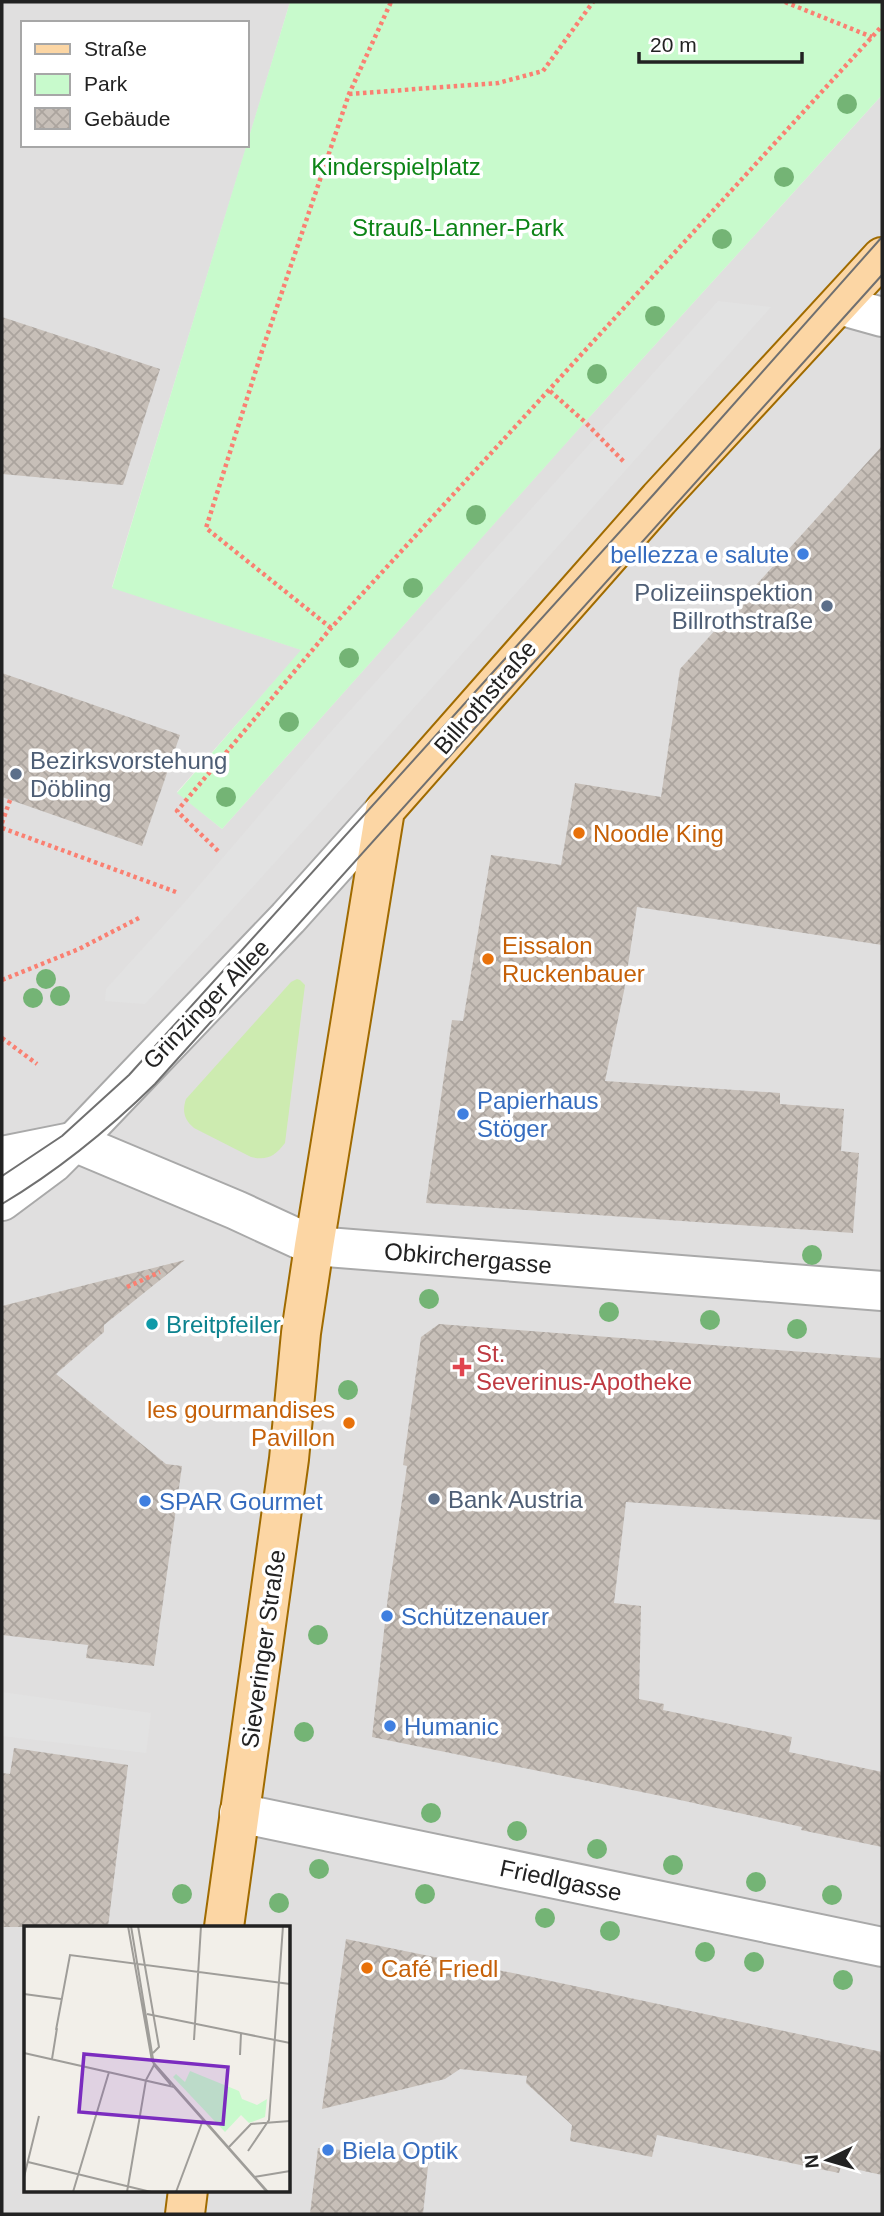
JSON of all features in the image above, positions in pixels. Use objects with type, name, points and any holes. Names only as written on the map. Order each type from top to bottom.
[{"type":"main road","name":"Billrothstraße","points":[[385,810],[659,499],[882,257]]},
{"type":"main road","points":[[314,1246],[385,810]]},
{"type":"main road","name":"Sieveringer Straße","points":[[224,1926],[289,1459],[301,1333],[314,1246]]},
{"type":"main road","points":[[185,2214],[188,2192]]},
{"type":"street","points":[[839,304],[882,317]]},
{"type":"street","name":"Grinzinger Allee","points":[[2,1201],[53,1163],[74,1142],[288,918],[385,810]]},
{"type":"street","points":[[2,1156],[74,1142]]},
{"type":"street","name":"Obkirchergasse","points":[[74,1142],[314,1246],[882,1291]]},
{"type":"street","name":"Friedlgasse","points":[[239,1813],[882,1947]]},
{"type":"path","points":[[331,628],[206,528],[262,351],[349,94],[391,2]]},
{"type":"path","points":[[349,94],[498,83],[543,71],[593,2]]},
{"type":"path","points":[[785,2],[872,37]]},
{"type":"path","points":[[218,850],[177,811],[331,628],[882,26]]},
{"type":"path","points":[[550,391],[585,422],[659,499]]},
{"type":"path","points":[[2,823],[10,800]]},
{"type":"path","points":[[2,828],[176,892]]},
{"type":"path","points":[[2,980],[79,949],[139,918]]},
{"type":"path","points":[[2,1038],[37,1064]]},
{"type":"path","points":[[127,1287],[160,1272]]},
{"type":"shaded area","points":[[2,2],[290,2],[248,142],[248,21],[21,21],[21,147],[246,147],[112,587],[302,650],[177,792],[222,829],[564,445],[882,95],[882,2214],[2,2214]]},
{"type":"shaded area","points":[[718,301],[771,307],[363,765],[145,1004],[105,1001],[106,989],[184,903],[328,735]]},
{"type":"shaded area","points":[[2,1692],[151,1713],[146,1753],[2,1736]]},
{"type":"green space","name":"Strauß-Lanner-Park","points":[[290,2],[882,2],[882,95],[585,422],[222,829],[177,793],[301,650],[112,588]]},
{"type":"green space","points":[[297,979],[305,985],[285,1143],[270,1156],[251,1157],[194,1128],[184,1111],[186,1099],[291,982]]},
{"type":"building","points":[[2,317],[160,369],[123,485],[2,474]]},
{"type":"building","points":[[882,446],[882,945],[637,907],[624,991],[605,1081],[780,1093],[780,1104],[844,1109],[841,1151],[859,1153],[853,1233],[426,1203],[452,1020],[463,1021],[491,855],[561,865],[575,783],[661,797],[680,669]]},
{"type":"building","points":[[2,673],[180,735],[142,846],[2,797]]},
{"type":"building","points":[[185,1260],[104,1325],[104,1332],[56,1374],[166,1464],[182,1466],[154,1666],[86,1658],[88,1645],[2,1635],[2,1306]]},
{"type":"building","points":[[439,1324],[882,1358],[882,1520],[626,1502],[614,1603],[641,1606],[639,1699],[664,1704],[663,1710],[792,1737],[789,1752],[882,1772],[882,1847],[671,1798],[372,1737],[388,1596],[407,1466],[403,1465],[421,1337]]},
{"type":"building","points":[[14,1748],[128,1765],[108,1926],[2,1927],[2,1773],[10,1774]]},
{"type":"building","points":[[346,1939],[882,2052],[882,2175],[841,2166],[839,2173],[657,2135],[652,2157],[570,2141],[572,2125],[526,2083],[527,2076],[460,2069],[445,2079],[322,2109]]},
{"type":"building","points":[[318,2148],[429,2157],[423,2214],[310,2214]]},
{"type":"tram line","points":[[2,1176],[62,1136],[129,1075],[654,494],[882,237]]},
{"type":"tram line","points":[[2,1204],[82,1148],[155,1084],[882,275]]},
{"type":"place","name":"bellezza e salute","points":[[803,554]]},
{"type":"place","name":"Polizeiinspektion Billrothstraße","points":[[827,606]]},
{"type":"place","name":"Bezirksvorstehung Döbling","points":[[16,774]]},
{"type":"place","name":"Noodle King","points":[[579,833]]},
{"type":"place","name":"Eissalon Ruckenbauer","points":[[488,959]]},
{"type":"place","name":"Papierhaus Stöger","points":[[463,1114]]},
{"type":"place","name":"Breitpfeiler","points":[[152,1324]]},
{"type":"place","name":"St. Severinus-Apotheke","points":[[462,1367]]},
{"type":"place","name":"les gourmandises Pavillon","points":[[349,1423]]},
{"type":"place","name":"Bank Austria","points":[[434,1499]]},
{"type":"place","name":"SPAR Gourmet","points":[[145,1501]]},
{"type":"place","name":"Schützenauer","points":[[387,1616]]},
{"type":"place","name":"Humanic","points":[[390,1726]]},
{"type":"place","name":"Café Friedl","points":[[367,1968]]},
{"type":"place","name":"Biela Optik","points":[[328,2150]]},
{"type":"park label","name":"Kinderspielplatz","points":[[396,166]]}]
